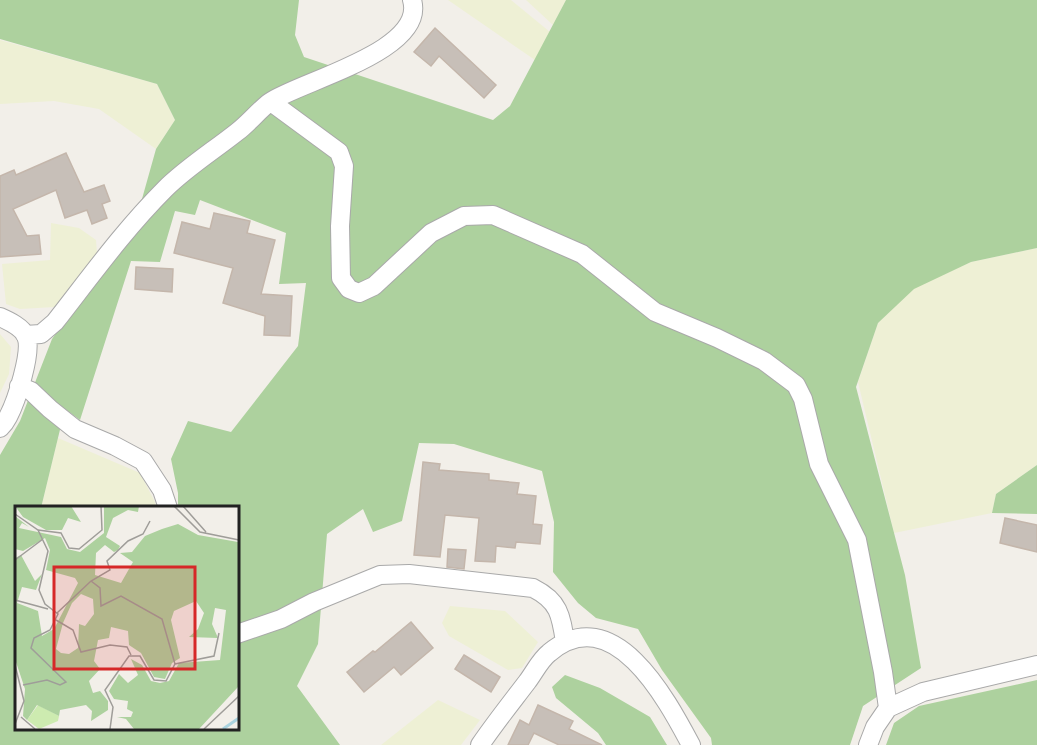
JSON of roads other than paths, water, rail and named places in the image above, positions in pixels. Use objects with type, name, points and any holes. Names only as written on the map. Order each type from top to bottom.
[{"type":"street","points":[[26,335],[41,333],[56,322],[123,232],[167,186],[254,118],[270,102],[379,52],[409,25],[415,11],[412,0]]},
{"type":"street","points":[[270,102],[339,152],[344,166],[340,226],[341,278],[349,289],[359,293],[374,286],[431,232],[464,216],[494,215],[582,254],[655,312],[717,338],[764,362],[796,386],[803,399],[819,464],[857,540],[888,708]]},
{"type":"street","points":[[0,317],[11,322],[26,335],[28,347],[19,386],[8,418],[0,428]]},
{"type":"street","points":[[19,386],[31,391],[75,429],[143,461],[162,490],[167,506]]},
{"type":"street","points":[[238,634],[281,619],[314,602],[380,575],[409,574],[533,588],[548,596],[560,613],[565,642]]},
{"type":"street","points":[[480,745],[548,653],[579,636],[611,642],[629,655],[661,692],[691,745]]},
{"type":"street","points":[[868,745],[875,727],[888,708],[923,692],[1037,665]]}]
